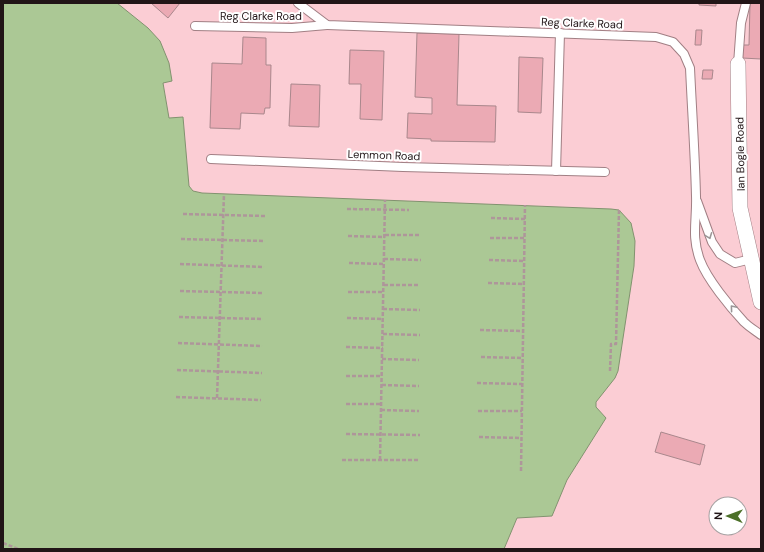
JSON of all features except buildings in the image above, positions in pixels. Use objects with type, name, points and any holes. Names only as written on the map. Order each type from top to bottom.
[{"type":"street","name":"Ian Bogle Road","points":[[738,64],[740,208],[761,302]]},
{"type":"lane","name":"Reg Clarke Road","points":[[298,3],[327,25]]},
{"type":"lane","name":"Ian Bogle Road","points":[[738,64],[742,23],[746,3]]},
{"type":"lane","name":"Reg Clarke Road","points":[[195,26],[292,28],[327,25],[656,37],[672,42],[684,54],[690,68],[696,199]]},
{"type":"lane","points":[[556,171],[560,33]]},
{"type":"lane","name":"Lemmon Road","points":[[211,159],[605,172]]},
{"type":"lane","points":[[696,199],[712,242],[720,254],[734,263],[751,259]]},
{"type":"lane","points":[[696,199],[694,225],[696,245],[700,260],[706,272],[724,297],[745,322],[761,335]]},
{"type":"path","points":[[217,398],[224,194]]},
{"type":"path","points":[[380,460],[385,200]]},
{"type":"path","points":[[521,471],[525,205]]},
{"type":"path","points":[[347,209],[409,210]]},
{"type":"path","points":[[610,371],[611,344],[616,344],[619,210]]},
{"type":"path","points":[[183,214],[266,216]]},
{"type":"path","points":[[491,218],[525,219]]},
{"type":"path","points":[[348,236],[420,235]]},
{"type":"path","points":[[490,238],[524,238]]},
{"type":"path","points":[[181,239],[265,241]]},
{"type":"path","points":[[384,259],[421,260]]},
{"type":"path","points":[[489,260],[524,261]]},
{"type":"path","points":[[349,263],[384,264]]},
{"type":"path","points":[[180,264],[264,267]]},
{"type":"path","points":[[488,283],[524,284]]},
{"type":"path","points":[[384,284],[418,285]]},
{"type":"path","points":[[180,291],[263,294]]},
{"type":"path","points":[[348,292],[384,292]]},
{"type":"path","points":[[383,310],[420,310]]},
{"type":"path","points":[[179,317],[263,319]]},
{"type":"path","points":[[347,318],[383,319]]},
{"type":"path","points":[[480,330],[523,331]]},
{"type":"path","points":[[383,334],[420,335]]},
{"type":"path","points":[[178,343],[262,346]]},
{"type":"path","points":[[346,347],[382,348]]},
{"type":"path","points":[[482,357],[523,358]]},
{"type":"path","points":[[382,359],[419,360]]},
{"type":"path","points":[[177,370],[262,373]]},
{"type":"path","points":[[346,376],[382,376]]},
{"type":"path","points":[[477,383],[522,384]]},
{"type":"path","points":[[382,385],[419,386]]},
{"type":"path","points":[[176,397],[261,400]]},
{"type":"path","points":[[346,404],[381,404]]},
{"type":"path","points":[[381,410],[419,411]]},
{"type":"path","points":[[478,411],[522,412]]},
{"type":"path","points":[[346,434],[420,435]]},
{"type":"path","points":[[479,437],[522,438]]},
{"type":"path","points":[[342,460],[419,460]]},
{"type":"path","points":[[3,543],[18,549]]},
{"type":"shaded area","points":[[3,3],[117,3],[148,28],[160,41],[169,63],[172,81],[163,83],[169,118],[183,117],[189,186],[193,191],[202,193],[619,210],[631,223],[635,241],[634,266],[618,371],[615,378],[596,402],[596,407],[606,418],[567,480],[552,516],[517,518],[504,549],[3,549]]},
{"type":"shaded area","points":[[117,3],[761,3],[761,549],[504,549],[517,518],[552,516],[567,480],[606,418],[596,407],[596,401],[615,378],[618,371],[634,266],[619,210],[202,193],[193,191],[189,186],[183,117],[169,118],[163,82],[172,81],[148,28]]}]
